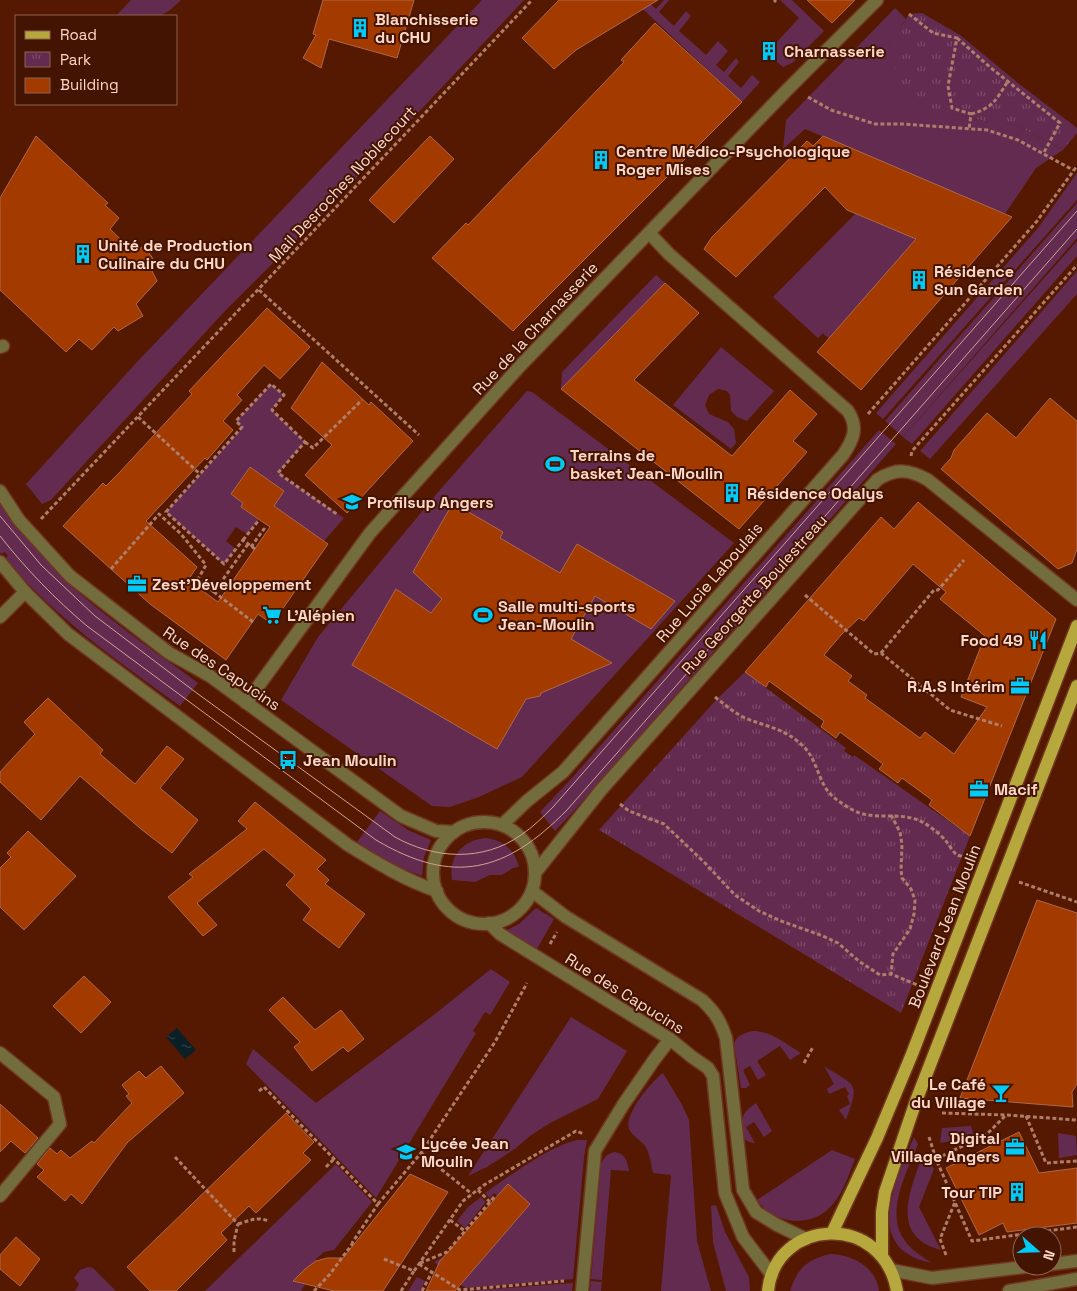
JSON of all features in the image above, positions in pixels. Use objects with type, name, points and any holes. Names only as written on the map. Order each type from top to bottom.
[{"type":"main road","name":"Boulevard Jean Moulin","points":[[832,1233],[877,1138],[912,1054],[1077,626]]},
{"type":"main road","points":[[882,1255],[882,1212],[885,1192],[916,1101],[1077,686]]},
{"type":"main road","points":[[768,1291],[772,1274],[786,1253],[806,1239],[819,1234],[832,1233],[856,1238],[873,1247],[882,1255],[891,1270],[898,1291]]},
{"type":"street","name":"Rue de la Charnasserie","points":[[246,703],[370,533],[520,366],[787,90],[877,0]]},
{"type":"street","name":"Rue Lucie Laboulais","points":[[502,825],[563,772],[843,455],[853,438],[854,426],[848,411],[669,254],[649,233]]},
{"type":"street","name":"Rue Georgette Boulestreau","points":[[535,873],[601,790],[877,480],[884,476],[893,472],[908,471],[928,480],[1077,600]]},
{"type":"street","name":"Rue des Capucins","points":[[0,491],[19,520],[70,576],[169,652],[210,676],[401,816],[436,831],[454,832]]},
{"type":"street","name":"Rue des Capucins","points":[[0,562],[25,592],[68,634],[348,845],[389,870],[437,892],[444,903],[458,916],[476,923],[489,923],[500,934],[670,1039],[708,1068],[713,1076],[725,1193],[743,1237],[772,1274]]},
{"type":"street","points":[[0,617],[25,592]]},
{"type":"street","points":[[437,892],[434,872],[436,860],[443,844],[454,832],[477,822],[490,822],[502,825],[520,836],[527,846],[533,859],[535,873],[532,891],[526,902],[507,918],[489,923]]},
{"type":"street","name":"Rue des Capucins","points":[[532,891],[566,917],[702,1000],[715,1012],[726,1038],[743,1190],[756,1212],[806,1239]]},
{"type":"street","points":[[583,1285],[595,1151],[644,1075],[670,1039]]},
{"type":"street","points":[[0,1053],[54,1097],[60,1124],[0,1196]]},
{"type":"street","points":[[1062,1263],[1077,1261]]},
{"type":"street","points":[[891,1270],[932,1278],[1012,1268]]},
{"type":"street","points":[[1009,1291],[1042,1288],[1077,1279]]},
{"type":"path","name":"Mail Desroches Noblecourt","points":[[45,514],[532,0]]},
{"type":"path","points":[[909,14],[933,33],[957,38],[1060,123],[1043,154]]},
{"type":"path","points":[[957,38],[948,86],[952,108],[971,114],[986,110],[998,98],[1008,81]]},
{"type":"path","points":[[808,97],[830,110],[875,124],[987,130],[1018,140],[1073,170]]},
{"type":"path","points":[[968,129],[971,114]]},
{"type":"path","points":[[868,414],[1037,221],[1077,166]]},
{"type":"path","points":[[912,451],[1077,265]]},
{"type":"path","points":[[259,290],[419,435]]},
{"type":"path","points":[[260,520],[224,564],[166,512],[242,427],[236,421],[271,384],[284,394],[272,410],[313,448],[362,400]]},
{"type":"path","points":[[138,417],[200,474]]},
{"type":"path","points":[[305,442],[278,473],[338,515]]},
{"type":"path","points":[[111,569],[160,514],[181,534],[206,565],[198,579],[253,622]]},
{"type":"path","points":[[214,592],[264,529],[267,532]]},
{"type":"path","points":[[243,540],[251,546]]},
{"type":"path","points":[[805,595],[874,654],[881,653],[934,590],[938,590],[964,560]]},
{"type":"path","points":[[881,653],[950,710],[1002,726]]},
{"type":"path","points":[[715,697],[732,712],[778,728],[804,747],[813,758],[825,787],[834,798],[862,814],[876,817],[890,815],[909,816],[924,823],[944,838],[957,854],[969,859]]},
{"type":"path","points":[[620,804],[629,811],[664,824],[735,895],[759,911],[838,943],[860,962],[880,975],[891,974],[921,986]]},
{"type":"path","points":[[890,815],[900,832],[902,878],[911,889],[915,900],[910,929],[893,954],[891,974]]},
{"type":"path","points":[[549,946],[558,931]]},
{"type":"path","points":[[314,1291],[353,1244],[378,1204],[421,1153],[495,1042],[527,983]]},
{"type":"path","points":[[804,1063],[813,1047]]},
{"type":"path","points":[[258,1092],[264,1087],[378,1204]]},
{"type":"path","points":[[942,1113],[1077,1120]]},
{"type":"path","points":[[936,1159],[987,1134],[1006,1115]]},
{"type":"path","points":[[1026,1116],[1046,1163],[1077,1161]]},
{"type":"path","points":[[401,1291],[450,1220],[464,1201],[472,1194],[576,1131],[601,1141]]},
{"type":"path","points":[[929,1137],[936,1159],[972,1241],[1077,1227]]},
{"type":"path","points":[[421,1153],[472,1194]]},
{"type":"path","points":[[175,1157],[238,1224]]},
{"type":"path","points":[[326,1167],[334,1159]]},
{"type":"path","points":[[478,1190],[490,1202]]},
{"type":"path","points":[[419,1264],[447,1252],[495,1196]]},
{"type":"path","points":[[946,1255],[940,1239],[955,1202]]},
{"type":"path","points":[[238,1224],[256,1218],[268,1221]]},
{"type":"path","points":[[450,1220],[465,1232]]},
{"type":"path","points":[[234,1252],[234,1241],[238,1224]]},
{"type":"path","points":[[384,1259],[414,1271]]},
{"type":"path","points":[[419,1264],[460,1290],[583,1285]]},
{"type":"path","points":[[422,1291],[432,1272]]},
{"type":"green space","points":[[131,0],[181,0],[162,15],[117,15]]},
{"type":"green space","points":[[482,0],[524,0],[333,203],[225,311],[51,500],[42,504],[26,484],[137,362]]},
{"type":"green space","points":[[633,0],[646,0],[656,9],[664,0],[669,0],[659,12],[674,26],[686,11],[691,16],[679,31],[706,55],[718,41],[728,51],[716,65],[724,72],[736,58],[739,62],[728,76],[741,88],[752,75],[760,82],[742,102]]},
{"type":"green space","points":[[780,0],[792,0],[824,31],[792,63],[783,67],[770,56],[776,49],[775,44],[799,18]]},
{"type":"green space","points":[[895,8],[906,19],[899,31],[947,112],[984,121],[1014,124],[1063,150],[1036,168],[1005,214],[805,129],[783,149],[786,120]]},
{"type":"green space","points":[[922,13],[960,35],[1077,128],[1077,133],[1063,150],[1014,124],[993,123],[925,107],[904,90],[891,59],[899,31],[909,14]]},
{"type":"green space","points":[[1077,173],[1077,200],[883,419],[876,413],[1038,228]]},
{"type":"green space","points":[[1077,203],[1077,238],[903,437],[885,421]]},
{"type":"green space","points":[[855,214],[916,239],[829,339],[823,333],[818,338],[773,297]]},
{"type":"green space","points":[[1077,241],[1077,256],[912,444],[903,437]]},
{"type":"green space","points":[[1077,271],[1077,294],[930,459],[920,451]]},
{"type":"green space","points":[[656,275],[665,283],[561,389],[562,372]]},
{"type":"green space","points":[[721,347],[774,391],[747,421],[737,417],[731,411],[730,395],[727,391],[718,389],[709,395],[705,405],[709,414],[728,422],[734,429],[736,443],[731,449],[673,405]]},
{"type":"green space","points":[[271,384],[284,395],[272,410],[305,442],[278,473],[344,518],[324,541],[263,498],[277,501],[284,491],[250,467],[231,494],[243,503],[241,507],[259,520],[247,534],[236,527],[226,541],[236,549],[224,564],[166,512],[242,428],[236,421]]},
{"type":"green space","points":[[527,391],[532,392],[734,543],[522,777],[479,797],[450,807],[432,806],[281,700],[318,637],[439,491]]},
{"type":"green space","points":[[879,430],[896,444],[555,831],[540,812]]},
{"type":"green space","points":[[0,502],[30,542],[64,579],[112,620],[198,683],[180,706],[88,638],[24,580],[5,558],[8,556],[5,552],[1,554]]},
{"type":"green space","points":[[745,672],[846,748],[844,751],[853,757],[854,755],[970,836],[901,1013],[599,830],[717,699]]},
{"type":"green space","points":[[380,811],[408,830],[431,840],[424,857],[422,876],[388,863],[357,842]]},
{"type":"green space","points":[[487,838],[499,841],[508,847],[515,856],[519,867],[513,868],[502,875],[490,875],[475,882],[452,880],[451,871],[455,856],[459,850],[471,842]]},
{"type":"green space","points":[[536,908],[554,919],[537,949],[507,930],[519,924]]},
{"type":"green space","points":[[491,969],[510,982],[490,1015],[485,1012],[473,1031],[476,1033],[376,1198],[246,1064],[253,1049],[316,1103],[435,1014]]},
{"type":"green space","points":[[571,1017],[627,1051],[598,1099],[550,1123],[487,1167],[468,1176]]},
{"type":"green space","points":[[753,1031],[766,1033],[801,1053],[790,1060],[780,1046],[757,1061],[766,1075],[758,1080],[750,1066],[743,1070],[750,1085],[746,1088],[741,1088],[734,1044],[739,1036]]},
{"type":"green space","points":[[824,1066],[849,1082],[853,1087],[853,1098],[846,1120],[839,1110],[850,1104],[847,1096],[849,1094],[845,1087],[829,1094],[827,1089],[834,1084]]},
{"type":"green space","points":[[663,1073],[689,1120],[697,1241],[711,1291],[661,1291],[671,1175],[653,1173],[647,1149],[630,1131],[629,1123],[634,1107],[652,1083]]},
{"type":"green space","points":[[756,1103],[772,1131],[764,1137],[754,1122],[746,1127],[755,1143],[744,1139],[742,1118],[746,1111]]},
{"type":"green space","points":[[971,1126],[974,1137],[940,1143],[942,1128]]},
{"type":"green space","points":[[1058,1133],[1076,1136],[1077,1155],[1059,1158]]},
{"type":"green space","points":[[914,1137],[918,1144],[900,1192],[897,1218],[899,1230],[908,1245],[932,1263],[910,1255],[897,1244],[890,1229],[893,1193]]},
{"type":"green space","points":[[587,1140],[573,1279],[465,1288],[434,1262],[447,1255],[467,1277],[530,1204],[497,1196],[494,1193],[490,1198],[485,1193],[542,1155],[566,1143]]},
{"type":"green space","points":[[832,1150],[855,1159],[840,1194],[825,1212],[805,1220],[794,1221],[773,1215],[757,1200]]},
{"type":"green space","points":[[615,1152],[624,1156],[629,1171],[611,1170],[602,1280],[591,1279],[601,1164],[606,1156]]},
{"type":"green space","points":[[924,1152],[934,1169],[919,1207],[941,1250],[925,1243],[914,1234],[909,1222],[910,1195]]},
{"type":"green space","points":[[336,1164],[372,1202],[334,1250],[324,1252],[316,1261],[302,1271],[296,1282],[306,1283],[301,1291],[205,1291]]},
{"type":"green space","points":[[481,1197],[486,1202],[465,1228],[457,1221],[468,1207]]},
{"type":"green space","points":[[716,1205],[725,1232],[749,1277],[750,1291],[726,1291],[713,1242],[711,1206]]},
{"type":"green space","points":[[831,1254],[847,1257],[862,1264],[873,1275],[879,1291],[790,1291],[796,1276],[804,1266],[816,1259]]},
{"type":"green space","points":[[88,1267],[93,1268],[116,1291],[75,1291],[79,1284],[74,1278],[80,1270]]},
{"type":"green space","points":[[417,1277],[425,1281],[420,1291],[408,1291]]},
{"type":"green space","points":[[591,1281],[602,1282],[601,1291],[590,1291]]},
{"type":"green space","points":[[572,1283],[572,1291],[468,1291]]},
{"type":"water","points":[[177,1028],[196,1050],[185,1059],[166,1037]]},
{"type":"building","name":"Blanchisserie du CHU","points":[[323,0],[414,0],[397,58],[329,39],[321,68],[303,58],[316,35],[313,34]]},
{"type":"building","points":[[559,0],[658,0],[576,50],[554,69],[522,38]]},
{"type":"building","points":[[807,0],[855,0],[832,23]]},
{"type":"building","name":"Centre Médico-Psychologique Roger Mises","points":[[655,23],[742,102],[513,331],[432,258],[466,223],[468,225],[624,62],[621,60]]},
{"type":"building","name":"Unité de Production Culinaire du CHU","points":[[36,136],[108,203],[105,205],[119,218],[110,229],[135,253],[144,245],[155,262],[149,265],[157,281],[136,304],[143,316],[118,331],[114,327],[92,350],[79,339],[66,352],[0,290],[0,198]]},
{"type":"building","points":[[430,136],[454,159],[394,223],[369,200]]},
{"type":"building","name":"Résidence Sun Garden","points":[[823,136],[1012,217],[861,390],[817,352],[916,239],[847,210],[825,187],[736,277],[704,249],[712,237],[807,141],[813,146]]},
{"type":"building","name":"Résidence Odalys","points":[[665,283],[699,313],[634,380],[732,456],[790,390],[817,414],[793,441],[807,452],[739,529],[561,389]]},
{"type":"building","points":[[267,308],[310,347],[280,379],[264,365],[237,395],[242,400],[223,421],[233,430],[207,460],[205,458],[146,521],[197,567],[188,580],[218,602],[270,527],[241,507],[243,503],[231,494],[250,467],[284,491],[274,506],[328,544],[272,624],[258,614],[226,660],[150,604],[63,526],[103,483],[106,486],[119,473],[192,394],[189,391]]},
{"type":"building","points":[[322,362],[369,405],[371,402],[413,441],[347,513],[305,475],[332,445],[291,408]]},
{"type":"building","points":[[1050,398],[1077,421],[1077,549],[1072,563],[1058,569],[941,469],[951,458],[954,450],[987,413],[1016,438]]},
{"type":"building","points":[[918,502],[1056,619],[970,836],[929,805],[932,800],[902,778],[898,783],[879,769],[883,764],[840,732],[836,738],[821,727],[824,721],[769,681],[766,687],[745,672],[881,517],[894,529]],"holes":[[[913,564],[946,592],[940,599],[985,636],[961,697],[987,707],[954,754],[925,732],[920,738],[865,698],[867,695],[848,681],[852,676],[824,655],[859,618],[864,621]]]},
{"type":"building","name":"Salle multi-sports Jean-Moulin","points":[[453,503],[503,532],[500,538],[560,573],[577,544],[675,601],[651,629],[595,596],[571,639],[612,663],[541,693],[540,696],[526,699],[497,749],[352,665],[396,589],[431,613],[442,599],[413,572]]},
{"type":"building","points":[[48,698],[103,750],[100,754],[135,784],[167,746],[184,759],[160,788],[198,820],[172,853],[80,776],[41,820],[0,782],[0,772],[35,734],[24,722]]},
{"type":"building","points":[[255,802],[326,860],[317,869],[329,880],[325,884],[365,914],[339,948],[303,920],[311,909],[286,885],[295,875],[264,849],[197,903],[217,925],[203,936],[168,897],[193,877],[189,874],[247,829],[238,821]]},
{"type":"building","points":[[28,831],[76,876],[24,930],[0,907],[0,868],[11,857],[7,853]]},
{"type":"building","points":[[1037,900],[1077,913],[1077,1084],[1072,1092],[1073,1107],[960,1098]]},
{"type":"building","points":[[84,976],[111,1002],[81,1033],[53,1006]]},
{"type":"building","points":[[283,997],[315,1030],[341,1010],[364,1039],[348,1052],[343,1047],[312,1071],[294,1047],[300,1042],[269,1010]]},
{"type":"building","points":[[161,1066],[184,1093],[127,1143],[82,1204],[71,1194],[65,1201],[37,1177],[44,1170],[37,1164],[50,1148],[57,1154],[61,1150],[70,1158],[92,1141],[94,1143],[132,1103],[126,1096],[129,1094],[122,1085],[139,1071],[146,1078]]},
{"type":"building","points":[[0,1104],[38,1138],[25,1153],[11,1141],[0,1152]]},
{"type":"building","points":[[286,1113],[314,1142],[303,1153],[311,1160],[256,1213],[249,1206],[221,1233],[227,1240],[176,1291],[150,1291],[127,1267]]},
{"type":"building","name":"Tour TIP","points":[[1019,1132],[1039,1173],[1077,1168],[1077,1223],[1054,1226],[1012,1226],[1012,1231],[1007,1232],[1003,1223],[979,1235],[946,1168]]},
{"type":"building","points":[[410,1174],[448,1192],[383,1291],[334,1291],[293,1281],[316,1261],[327,1258],[343,1258]]},
{"type":"building","points":[[508,1184],[530,1204],[455,1291],[426,1291],[440,1261]]},
{"type":"building","points":[[16,1237],[40,1259],[20,1286],[0,1269],[0,1255]]},
{"type":"tram line","points":[[0,516],[41,565],[95,616],[198,694],[395,837],[426,850],[442,853],[475,853],[491,850],[521,835],[553,807],[1077,211]]},
{"type":"tram line","points":[[0,536],[41,583],[87,626],[376,840],[404,854],[430,863],[455,867],[478,866],[500,859],[522,847],[544,831],[567,810],[1077,229]]},
{"type":"place","name":"Blanchisserie du CHU","points":[[360,28]]},
{"type":"place","name":"Charnasserie","points":[[769,51]]},
{"type":"place","name":"Centre Médico-Psychologique Roger Mises","points":[[601,160]]},
{"type":"place","name":"Unité de Production Culinaire du CHU","points":[[83,254]]},
{"type":"place","name":"Résidence Sun Garden","points":[[919,280]]},
{"type":"place","name":"Terrains de basket Jean-Moulin","points":[[555,464]]},
{"type":"place","name":"Résidence Odalys","points":[[732,493]]},
{"type":"place","name":"Profilsup Angers","points":[[352,502]]},
{"type":"place","name":"Zest’Développement","points":[[137,584]]},
{"type":"place","name":"L'Alépien","points":[[272,615]]},
{"type":"place","name":"Salle multi-sports Jean-Moulin","points":[[483,615]]},
{"type":"place","name":"Food 49","points":[[1038,640]]},
{"type":"place","name":"R.A.S Intérim","points":[[1020,686]]},
{"type":"place","name":"Jean Moulin","points":[[288,760]]},
{"type":"place","name":"Macif","points":[[979,789]]},
{"type":"place","name":"Le Café du Village","points":[[1001,1093]]},
{"type":"place","name":"Digital Village Angers","points":[[1015,1147]]},
{"type":"place","name":"Lycée Jean Moulin","points":[[406,1152]]},
{"type":"place","name":"Tour TIP","points":[[1017,1192]]}]
